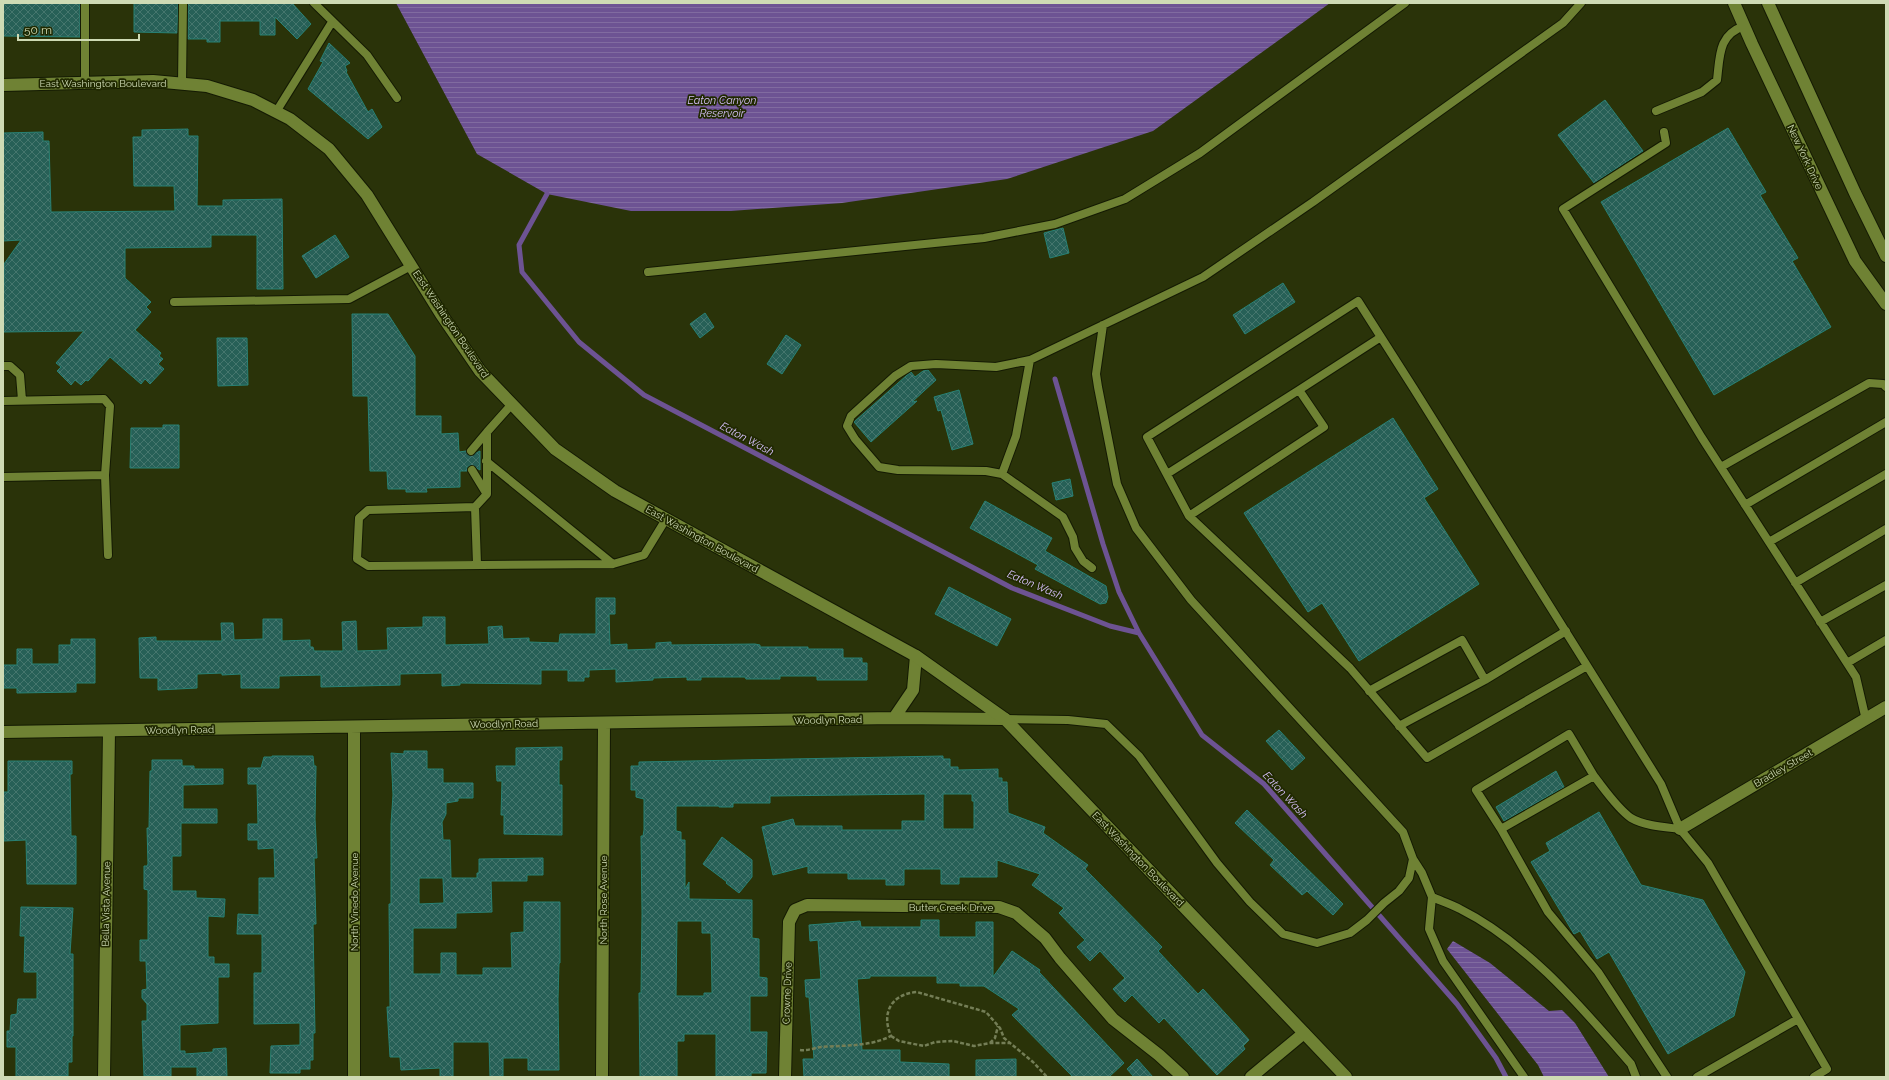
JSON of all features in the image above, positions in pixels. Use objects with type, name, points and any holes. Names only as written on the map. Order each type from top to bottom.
[{"type":"street","name":"New York Drive","points":[[1734,3],[1855,261],[1886,304]]},
{"type":"street","points":[[1768,3],[1855,193],[1886,256]]},
{"type":"street","name":"East Washington Boulevard","points":[[3,85],[153,81],[207,86],[253,100],[290,119],[329,149],[367,196],[480,371],[555,449],[615,491],[916,656],[1005,719],[1346,1077]]},
{"type":"street","points":[[894,718],[913,690],[916,656]]},
{"type":"street","name":"Bradley Street","points":[[1680,829],[1886,707]]},
{"type":"street","name":"Woodlyn Road","points":[[3,732],[894,718],[1005,719]]},
{"type":"street","name":"North Rose Avenue","points":[[602,1077],[604,723]]},
{"type":"street","name":"North Vinedo Avenue","points":[[354,727],[354,1077]]},
{"type":"street","name":"Bella Vista Avenue","points":[[104,1077],[109,731]]},
{"type":"street","name":"Butter Creek Drive","points":[[795,910],[807,905],[999,907],[1016,913],[1045,938],[1060,958],[1113,1019],[1159,1055],[1183,1077]]},
{"type":"street","name":"Crowne Drive","points":[[785,1077],[789,922],[795,910]]},
{"type":"street","points":[[1251,1077],[1304,1033]]},
{"type":"lane","points":[[85,3],[85,83]]},
{"type":"lane","points":[[182,84],[183,3]]},
{"type":"lane","points":[[314,3],[367,55],[397,98]]},
{"type":"lane","points":[[648,272],[984,238],[1055,224],[1125,200],[1200,153],[1405,3]]},
{"type":"lane","points":[[1092,568],[1083,561],[1075,548],[1073,537],[1063,517],[1002,474],[986,471],[898,470],[879,467],[855,439],[847,426],[851,416],[895,376],[911,366],[936,364],[996,367],[1030,360],[1203,277],[1313,202],[1563,23],[1581,3]]},
{"type":"lane","points":[[276,112],[332,22]]},
{"type":"lane","points":[[1656,111],[1702,92],[1717,80],[1721,47],[1733,29],[1744,26]]},
{"type":"lane","points":[[1664,132],[1666,143],[1563,209],[1721,467],[1856,677],[1866,720]]},
{"type":"lane","points":[[174,302],[349,299],[411,266]]},
{"type":"lane","points":[[1587,666],[1426,758],[1350,668],[1189,516],[1147,437],[1358,301],[1566,631],[1661,784],[1680,829],[1708,863],[1827,1069],[1814,1077]]},
{"type":"lane","points":[[1103,325],[1096,374],[1098,387],[1117,484],[1136,528],[1191,600],[1404,832],[1413,859],[1422,872],[1432,898],[1429,930],[1443,961],[1524,1077]]},
{"type":"lane","points":[[1167,474],[1381,337]]},
{"type":"lane","points":[[1002,474],[1016,436],[1030,360]]},
{"type":"lane","points":[[3,366],[10,366],[20,375],[22,400]]},
{"type":"lane","points":[[1721,467],[1869,383],[1883,384],[1886,387]]},
{"type":"lane","points":[[1189,516],[1324,427],[1299,390]]},
{"type":"lane","points":[[3,401],[104,399],[110,406],[105,475],[108,556]]},
{"type":"lane","points":[[471,451],[512,404]]},
{"type":"lane","points":[[1745,505],[1886,422]]},
{"type":"lane","points":[[477,564],[475,507],[487,494],[487,432]]},
{"type":"lane","points":[[486,461],[613,564]]},
{"type":"lane","points":[[472,470],[487,494]]},
{"type":"lane","points":[[1769,542],[1886,474]]},
{"type":"lane","points":[[3,477],[105,475]]},
{"type":"lane","points":[[475,507],[368,510],[359,518],[357,559],[368,566],[613,564],[644,556],[666,519]]},
{"type":"lane","points":[[1795,583],[1886,529]]},
{"type":"lane","points":[[1820,622],[1886,585]]},
{"type":"lane","points":[[1399,726],[1485,680],[1566,631]]},
{"type":"lane","points":[[1369,691],[1462,640],[1485,680]]},
{"type":"lane","points":[[1847,663],[1886,640]]},
{"type":"lane","points":[[1005,719],[1068,720],[1106,724],[1139,756],[1218,863],[1250,902],[1283,934],[1317,943],[1350,934],[1399,890],[1409,878],[1413,859]]},
{"type":"lane","points":[[1667,1077],[1598,972],[1548,912],[1501,829],[1476,790],[1569,734],[1594,776],[1619,806],[1632,818],[1647,824],[1680,829]]},
{"type":"lane","points":[[1501,829],[1594,776]]},
{"type":"lane","points":[[1432,898],[1460,909],[1505,937],[1545,972],[1577,1003],[1631,1064],[1636,1077]]},
{"type":"lane","points":[[1697,1077],[1798,1020]]},
{"type":"path","points":[[1010,1043],[990,1043],[974,1046],[953,1041],[944,1041],[924,1046],[900,1042],[891,1036],[886,1020],[887,1011],[900,996],[917,992],[986,1012],[998,1026],[1004,1038],[1033,1062],[1047,1077]]},
{"type":"path","points":[[990,1043],[996,1038],[998,1026]]},
{"type":"path","points":[[785,1049],[802,1050],[820,1047],[862,1045],[881,1041],[891,1036]]},
{"type":"water","name":"Eaton Canyon Reservoir","points":[[396,3],[1330,3],[1153,131],[1007,179],[842,203],[731,211],[631,211],[547,194],[477,154]]},
{"type":"water","points":[[1453,941],[1490,963],[1549,1011],[1562,1010],[1575,1023],[1609,1077],[1544,1077],[1538,1065],[1447,949]]},
{"type":"building","points":[[3,3],[80,3],[80,37],[3,36]]},
{"type":"building","points":[[134,3],[178,3],[177,33],[134,32]]},
{"type":"building","points":[[188,3],[292,3],[311,24],[297,39],[275,17],[275,35],[260,35],[260,21],[220,21],[220,42],[207,42],[207,39],[188,39]]},
{"type":"building","points":[[329,43],[350,63],[345,66],[346,72],[368,112],[372,109],[382,127],[368,139],[308,89],[323,62],[320,61]]},
{"type":"building","points":[[1605,100],[1643,151],[1594,183],[1558,135]]},
{"type":"building","points":[[1728,128],[1766,192],[1760,195],[1798,258],[1792,261],[1831,327],[1714,395],[1601,202]]},
{"type":"building","points":[[188,129],[188,136],[198,136],[197,206],[223,206],[223,200],[282,199],[283,289],[257,289],[257,235],[211,235],[211,247],[125,248],[125,278],[151,302],[146,307],[151,312],[135,330],[161,353],[159,356],[163,359],[158,364],[164,369],[150,384],[145,379],[141,384],[110,357],[88,381],[86,380],[81,385],[75,380],[71,385],[57,371],[61,367],[56,363],[84,331],[3,332],[4,264],[21,240],[3,241],[3,133],[43,132],[43,141],[49,141],[51,212],[175,211],[174,186],[134,186],[133,137],[142,137],[142,130]]},
{"type":"building","points":[[1063,228],[1069,253],[1050,258],[1044,233]]},
{"type":"building","points":[[335,235],[349,257],[316,278],[302,256]]},
{"type":"building","points":[[1283,283],[1295,302],[1245,334],[1233,315]]},
{"type":"building","points":[[705,313],[714,327],[700,338],[690,324]]},
{"type":"building","points":[[352,314],[388,314],[415,356],[415,416],[441,416],[441,434],[458,433],[459,452],[466,451],[470,456],[480,451],[480,470],[471,465],[467,467],[467,471],[460,471],[460,487],[426,488],[427,492],[406,492],[406,489],[388,489],[387,471],[370,471],[368,396],[353,396]]},
{"type":"building","points":[[786,335],[801,345],[782,374],[767,364]]},
{"type":"building","points":[[217,338],[247,338],[248,385],[218,386]]},
{"type":"building","points":[[928,370],[936,380],[912,402],[917,401],[871,442],[854,422],[911,372],[915,377],[923,371]]},
{"type":"building","points":[[959,390],[973,444],[952,450],[941,410],[938,411],[934,397]]},
{"type":"building","points":[[1393,418],[1438,489],[1424,498],[1479,584],[1359,661],[1322,603],[1308,612],[1244,513]]},
{"type":"building","points":[[163,425],[179,425],[179,468],[130,468],[131,428],[163,428]]},
{"type":"building","points":[[1070,479],[1073,496],[1056,500],[1052,483]]},
{"type":"building","points":[[985,501],[1052,538],[1045,551],[1106,586],[1108,597],[1106,603],[1100,604],[1035,569],[1038,565],[970,528]]},
{"type":"building","points":[[949,587],[1011,619],[997,646],[935,614]]},
{"type":"building","points":[[596,598],[615,598],[615,614],[609,614],[610,645],[627,644],[627,650],[656,649],[656,643],[671,642],[671,645],[755,644],[760,645],[760,647],[843,649],[843,658],[862,658],[862,663],[867,663],[867,680],[817,680],[817,676],[780,676],[780,679],[701,677],[701,680],[687,680],[687,677],[653,678],[653,680],[616,682],[616,669],[589,670],[589,677],[584,677],[584,681],[568,681],[568,670],[541,670],[541,684],[460,683],[460,685],[442,686],[442,673],[400,674],[400,685],[321,687],[321,675],[279,676],[279,688],[241,688],[241,674],[222,675],[222,673],[197,674],[197,688],[158,690],[158,678],[140,678],[139,638],[156,637],[156,641],[222,641],[221,623],[233,623],[234,640],[263,639],[263,619],[282,619],[282,641],[310,640],[310,647],[313,647],[314,651],[343,651],[342,622],[356,621],[357,651],[388,650],[387,628],[423,627],[423,617],[445,617],[445,645],[489,644],[488,627],[502,626],[503,639],[529,638],[529,642],[559,643],[560,634],[596,634]]},
{"type":"building","points":[[71,639],[95,639],[95,683],[76,683],[76,692],[17,693],[17,688],[3,688],[3,665],[17,665],[17,649],[32,649],[32,664],[59,664],[59,645],[71,645]]},
{"type":"building","points":[[1279,730],[1305,758],[1292,770],[1266,741]]},
{"type":"building","points":[[562,747],[562,760],[559,760],[559,785],[562,785],[562,835],[504,834],[504,815],[501,815],[502,781],[497,781],[496,766],[516,766],[516,748]]},
{"type":"building","points":[[404,751],[427,751],[427,769],[443,769],[443,783],[473,783],[473,798],[458,798],[458,801],[446,803],[446,814],[442,822],[443,840],[450,840],[451,878],[477,878],[477,873],[479,873],[479,859],[543,858],[543,875],[527,875],[527,881],[491,881],[492,912],[456,913],[456,928],[413,928],[413,974],[441,974],[441,953],[456,953],[456,975],[483,975],[483,968],[512,968],[511,933],[524,932],[524,902],[560,902],[560,963],[558,999],[559,1070],[528,1070],[528,1058],[503,1058],[503,1076],[490,1077],[489,1042],[453,1042],[453,1077],[440,1077],[440,1068],[401,1070],[400,1057],[390,1057],[387,1007],[390,1007],[389,904],[391,904],[391,824],[393,795],[391,753],[404,754]],"holes":[[[419,878],[443,878],[444,903],[419,904]]]},
{"type":"building","points":[[313,756],[314,766],[316,766],[315,819],[317,858],[314,858],[316,924],[313,924],[315,1033],[313,1033],[313,1060],[310,1060],[310,1069],[300,1069],[300,1073],[270,1073],[271,1046],[300,1045],[300,1023],[254,1024],[254,973],[262,973],[262,934],[237,934],[238,914],[259,915],[259,878],[275,878],[274,848],[258,849],[258,840],[248,840],[248,824],[258,824],[257,784],[248,784],[248,768],[261,768],[264,757]]},
{"type":"building","points":[[943,756],[943,759],[950,759],[950,767],[958,767],[958,770],[998,769],[998,778],[1002,778],[1002,782],[1007,782],[1008,813],[1045,827],[1043,833],[1088,865],[1085,869],[1162,947],[1158,951],[1198,994],[1203,989],[1249,1040],[1243,1046],[1245,1049],[1217,1075],[1164,1018],[1159,1023],[1132,995],[1125,1002],[1113,989],[1125,978],[1100,951],[1090,961],[1077,947],[1085,940],[1059,913],[1064,908],[1032,885],[1040,874],[997,860],[997,877],[959,877],[959,884],[941,884],[941,869],[904,869],[904,885],[886,885],[886,879],[848,879],[848,873],[808,873],[808,866],[773,875],[762,827],[793,819],[795,826],[842,826],[842,830],[902,830],[902,821],[925,821],[925,794],[770,796],[770,803],[733,803],[733,807],[676,806],[676,831],[681,832],[681,840],[685,840],[685,889],[689,882],[689,899],[752,900],[752,938],[759,939],[759,977],[767,978],[767,996],[750,996],[750,1032],[767,1032],[766,1073],[751,1073],[751,1077],[716,1077],[716,1034],[684,1034],[684,1041],[677,1041],[677,1077],[640,1077],[639,993],[641,993],[641,836],[643,836],[644,830],[644,799],[636,797],[636,790],[631,790],[631,766],[639,766],[639,762]],"holes":[[[943,794],[972,794],[972,801],[974,801],[974,829],[943,829]],[[677,921],[702,921],[702,933],[711,933],[712,993],[704,993],[704,996],[676,996]]]},
{"type":"building","points":[[152,760],[182,760],[182,766],[194,766],[194,769],[223,769],[223,784],[183,785],[183,809],[217,809],[217,823],[181,823],[181,856],[172,856],[172,891],[196,891],[196,898],[225,899],[224,917],[208,916],[208,957],[214,957],[214,964],[229,964],[229,977],[218,977],[218,1023],[180,1025],[180,1051],[185,1051],[185,1054],[213,1052],[213,1049],[226,1048],[227,1077],[197,1077],[197,1067],[171,1067],[171,1076],[144,1076],[142,1021],[147,1021],[147,1004],[142,998],[142,990],[147,989],[146,961],[140,961],[140,940],[148,940],[148,890],[144,889],[144,866],[147,866],[148,864],[147,828],[149,828],[150,771],[152,771]]},
{"type":"building","points":[[8,761],[72,761],[72,774],[70,774],[71,836],[76,836],[76,884],[27,884],[26,840],[4,841],[3,792],[8,792]]},
{"type":"building","points":[[1556,771],[1564,787],[1504,821],[1496,807]]},
{"type":"building","points":[[1247,810],[1343,904],[1333,915],[1307,891],[1302,895],[1270,865],[1274,860],[1235,823]]},
{"type":"building","points":[[1599,812],[1641,885],[1703,900],[1745,972],[1734,1016],[1668,1054],[1609,952],[1597,959],[1580,931],[1574,934],[1531,862],[1550,851],[1546,843]]},
{"type":"building","points":[[722,837],[752,860],[752,877],[739,893],[703,864]]},
{"type":"building","points":[[21,907],[73,908],[70,954],[73,954],[73,1036],[72,1062],[68,1062],[68,1076],[16,1077],[16,1047],[7,1047],[7,1031],[10,1031],[11,1015],[17,1014],[18,999],[37,999],[37,972],[24,972],[25,936],[20,936]]},
{"type":"building","points":[[921,920],[939,920],[939,937],[976,937],[976,922],[993,922],[993,977],[1012,951],[1040,970],[1039,972],[1124,1063],[1109,1077],[1073,1077],[1012,1015],[1019,1009],[984,986],[960,986],[960,983],[937,983],[937,976],[870,976],[870,978],[857,979],[862,1050],[900,1050],[900,1062],[949,1064],[949,1077],[804,1077],[803,1059],[814,1059],[809,997],[806,997],[805,980],[821,979],[818,940],[810,941],[809,925],[860,921],[861,927],[921,927]]},
{"type":"building","points":[[1016,1059],[1016,1077],[976,1077],[976,1060]]},
{"type":"building","points":[[1137,1059],[1153,1077],[1134,1077],[1127,1069]]},
{"type":"waterway","name":"Eaton Wash","points":[[547,194],[519,245],[522,272],[579,342],[644,395],[1012,588],[1110,626],[1139,633],[1202,735],[1264,784],[1457,1004],[1496,1058],[1506,1077]]},
{"type":"waterway","points":[[1055,379],[1103,544],[1119,592],[1139,633]]}]
